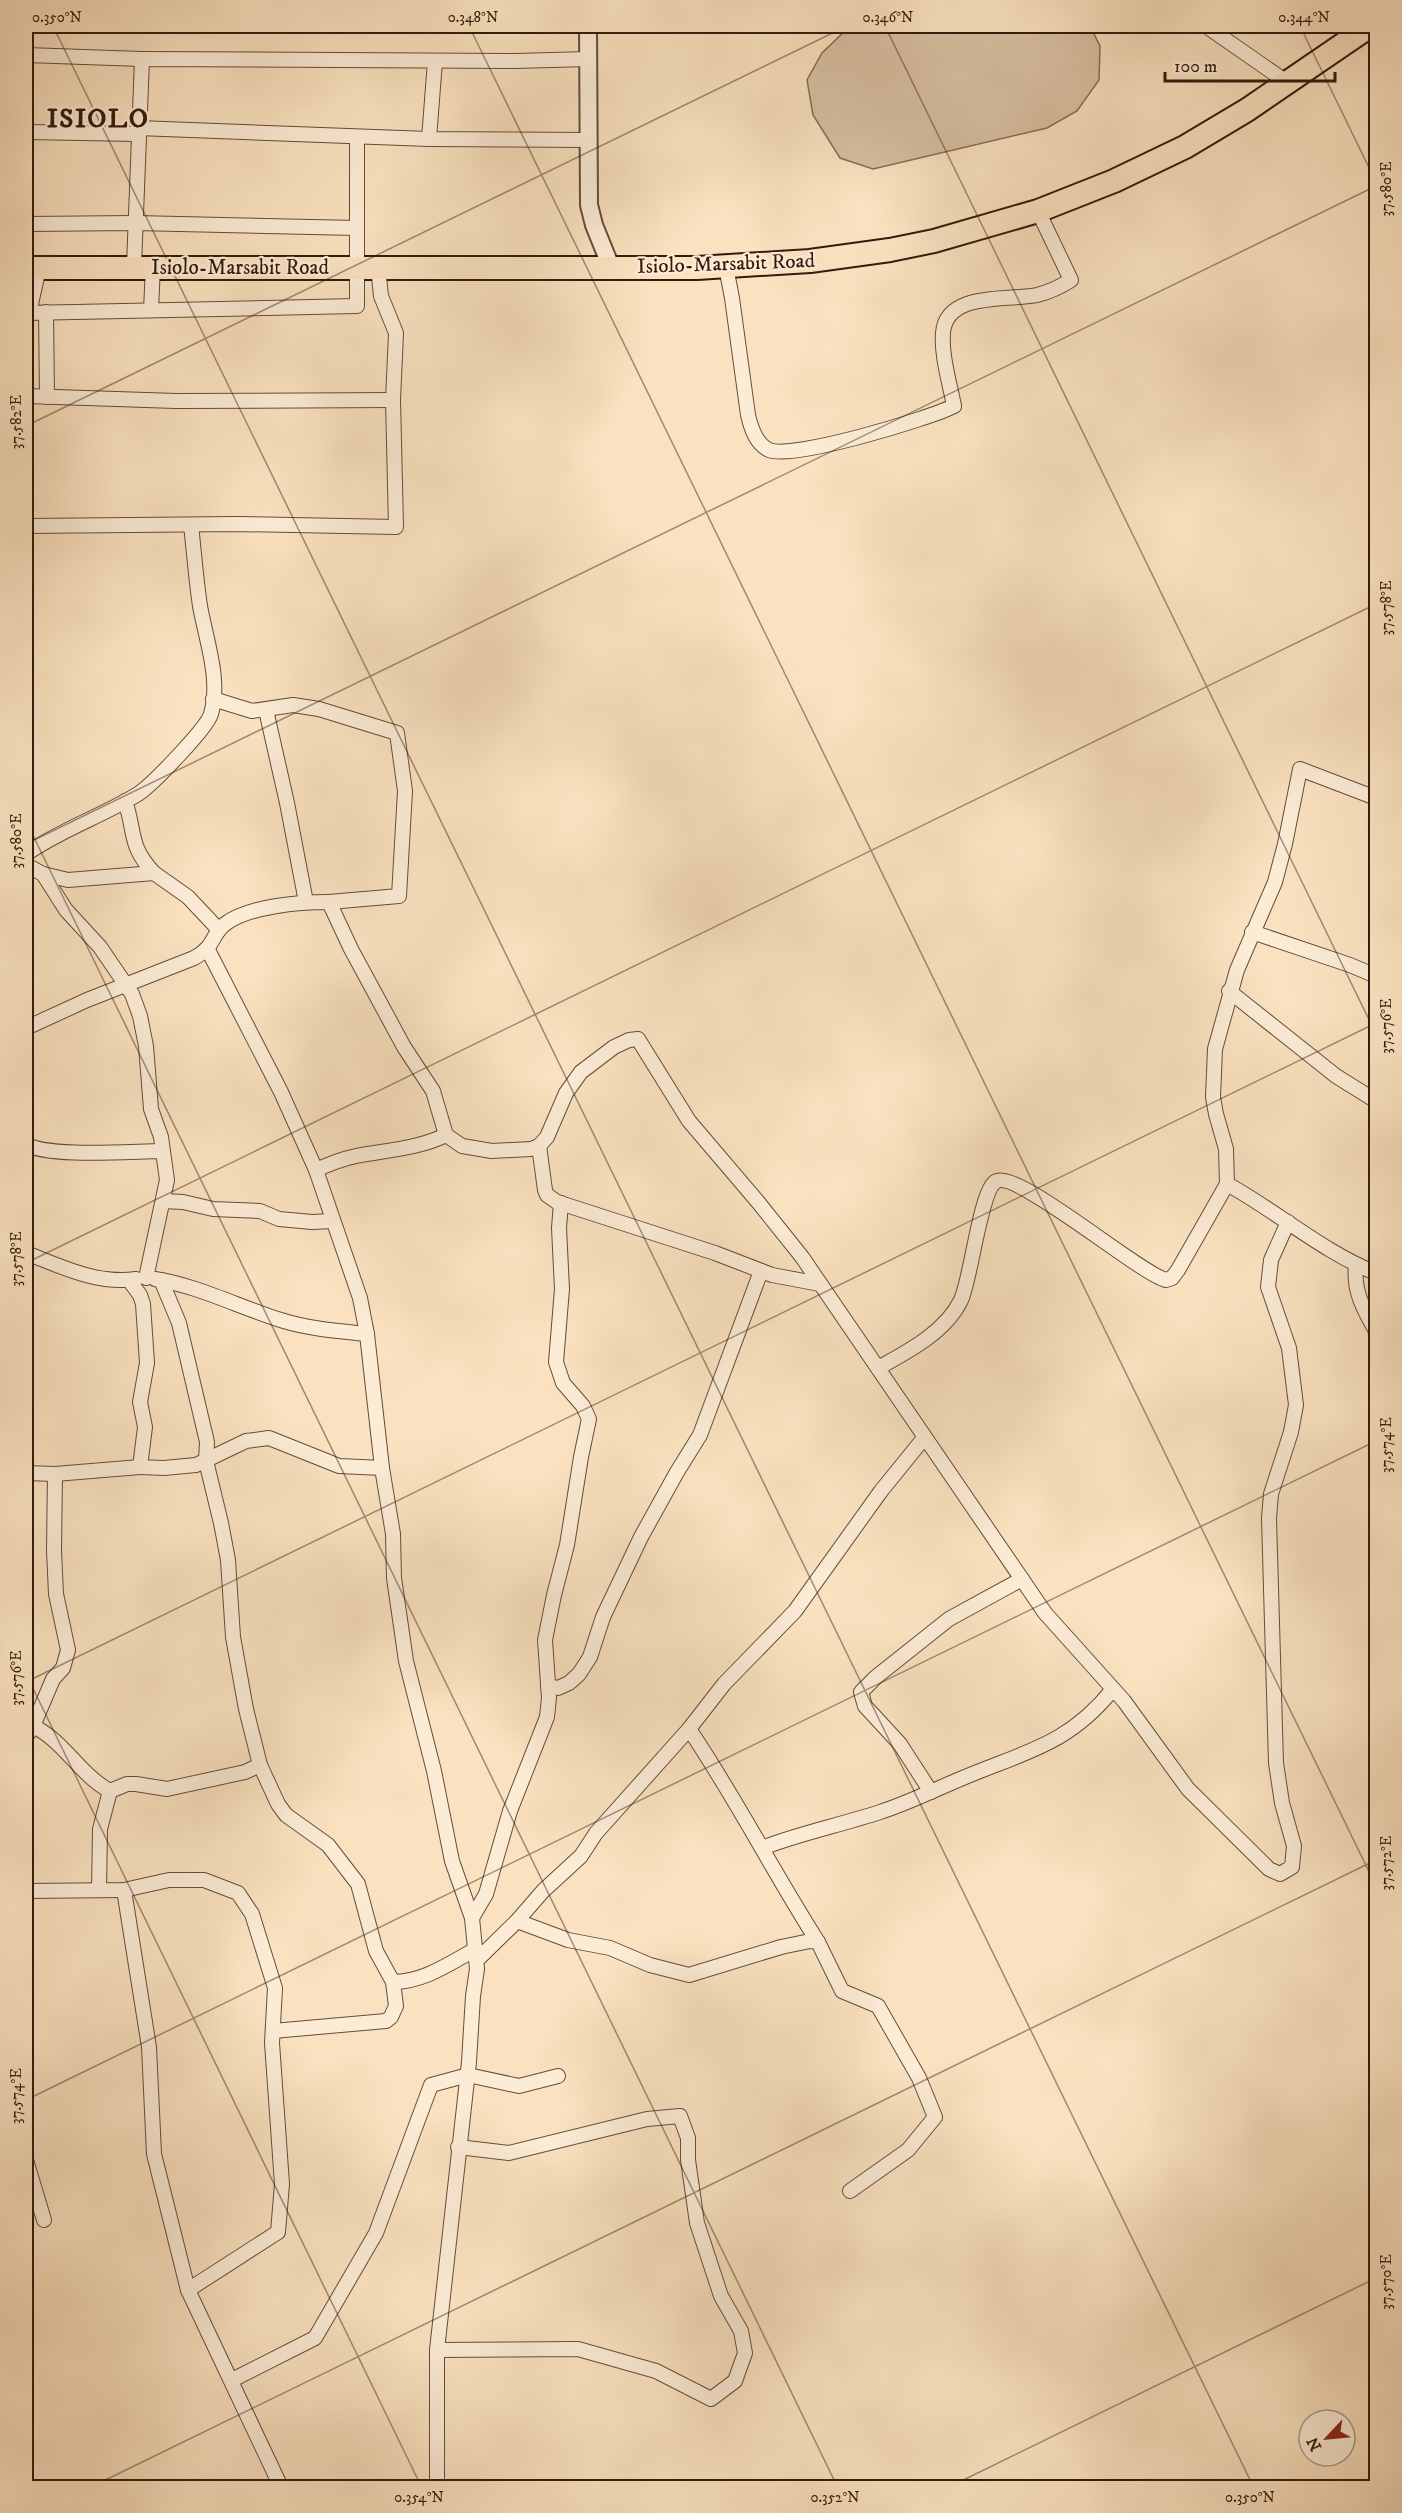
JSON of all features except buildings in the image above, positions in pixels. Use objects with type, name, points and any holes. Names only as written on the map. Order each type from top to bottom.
[{"type":"highway","name":"Isiolo-Marsabit Road","points":[[32,268],[143,266],[726,267],[810,261],[890,250],[934,241],[1038,211],[1104,186],[1185,147],[1288,83],[1370,26]]},
{"type":"street","points":[[588,26],[590,212],[611,267]]},
{"type":"street","points":[[1206,26],[1288,83]]},
{"type":"street","points":[[26,55],[142,59],[435,61],[588,59]]},
{"type":"street","points":[[142,59],[135,223],[151,310]]},
{"type":"street","points":[[429,139],[435,61]]},
{"type":"street","points":[[26,132],[138,131],[429,139],[588,140]]},
{"type":"street","points":[[26,526],[396,527],[393,400],[396,333],[367,267],[357,228],[357,137]]},
{"type":"street","points":[[726,267],[734,308],[748,415],[754,434],[769,450],[784,452],[809,449],[928,417],[954,406],[942,335],[950,314],[974,302],[1036,295],[1053,290],[1071,280],[1038,211]]},
{"type":"street","points":[[26,224],[135,223],[357,228]]},
{"type":"street","points":[[32,268],[27,313],[357,306],[367,267]]},
{"type":"street","points":[[46,312],[47,396]]},
{"type":"street","points":[[26,396],[176,401],[393,400]]},
{"type":"street","points":[[26,854],[42,842],[125,801],[153,783],[210,717],[213,677],[197,587],[191,525]]},
{"type":"street","points":[[26,1028],[208,950],[219,930],[230,920],[292,903],[399,896],[405,791],[397,733],[319,709],[293,705],[252,711],[213,699]]},
{"type":"street","points":[[266,710],[306,902]]},
{"type":"street","points":[[878,1368],[926,1339],[961,1301],[980,1222],[992,1186],[997,1181],[1006,1180],[1021,1187],[1089,1229],[1128,1258],[1166,1280],[1172,1278],[1227,1184],[1226,1149],[1216,1114],[1213,1083],[1215,1049],[1229,991],[1275,882],[1300,769],[1377,798]]},
{"type":"street","points":[[125,801],[135,847],[140,857],[154,873],[188,897],[219,930]]},
{"type":"street","points":[[26,866],[43,874],[68,880],[154,873]]},
{"type":"street","points":[[43,874],[66,910],[112,962],[132,994],[142,1023],[151,1109],[161,1137],[167,1180],[146,1278]]},
{"type":"street","points":[[329,902],[399,1039],[433,1091],[446,1135],[456,1143],[482,1150],[531,1149],[539,1146],[547,1137],[566,1093],[581,1072],[608,1051],[629,1040],[638,1039],[689,1121],[758,1202],[820,1284],[924,1438],[1059,1630],[1113,1689],[1196,1798],[1269,1869],[1280,1874],[1289,1870],[1294,1861],[1294,1846],[1282,1803],[1276,1763],[1269,1530],[1271,1494],[1291,1432],[1296,1405],[1293,1365],[1289,1348],[1268,1287],[1271,1260],[1288,1222]]},
{"type":"street","points":[[1252,932],[1377,976]]},
{"type":"street","points":[[208,950],[277,1084],[316,1170],[354,1279],[367,1334],[382,1468],[393,1534],[394,1578],[406,1661],[434,1771],[452,1861],[471,1918],[476,1955],[468,2075],[458,2147],[437,2350],[437,2487]]},
{"type":"street","points":[[1229,991],[1336,1076],[1377,1101]]},
{"type":"street","points":[[316,1170],[341,1160],[409,1148],[432,1142],[446,1135]]},
{"type":"street","points":[[26,1144],[38,1150],[162,1151]]},
{"type":"street","points":[[539,1146],[545,1190],[549,1197],[561,1203],[761,1271],[820,1284]]},
{"type":"street","points":[[1227,1184],[1356,1266],[1377,1273]]},
{"type":"street","points":[[163,1201],[191,1203],[213,1209],[261,1211],[279,1219],[333,1221]]},
{"type":"street","points":[[471,1918],[486,1894],[510,1811],[548,1717],[545,1640],[567,1545],[582,1448],[589,1419],[583,1406],[563,1383],[556,1362],[562,1289],[559,1228],[561,1203]]},
{"type":"street","points":[[26,1253],[78,1273],[129,1280],[146,1278],[161,1280],[286,1322],[318,1329],[367,1334]]},
{"type":"street","points":[[1356,1266],[1355,1277],[1359,1298],[1377,1331]]},
{"type":"street","points":[[548,1686],[558,1688],[569,1683],[579,1674],[590,1658],[603,1617],[641,1537],[700,1435],[761,1271]]},
{"type":"street","points":[[129,1280],[140,1295],[143,1304],[147,1363],[140,1402],[145,1427],[140,1467]]},
{"type":"street","points":[[161,1280],[182,1337],[207,1442],[206,1461],[228,1560],[229,1604],[236,1658],[260,1765],[278,1804],[286,1815],[328,1845],[358,1884],[376,1952],[393,1982],[396,2006],[391,2017],[386,2020],[273,2031]]},
{"type":"street","points":[[26,1473],[55,1474],[140,1467],[184,1467],[206,1461],[246,1441],[269,1438],[339,1466],[382,1468]]},
{"type":"street","points":[[393,1982],[407,1982],[423,1978],[476,1955],[517,1921],[543,1891],[581,1856],[596,1833],[689,1729],[724,1684],[795,1611],[881,1491],[924,1438]]},
{"type":"street","points":[[55,1474],[56,1594],[68,1650],[63,1668],[53,1679],[29,1732],[50,1737],[90,1778],[110,1791]]},
{"type":"street","points":[[930,1792],[900,1744],[864,1706],[861,1692],[876,1677],[949,1619],[1022,1579]]},
{"type":"street","points":[[762,1848],[882,1811],[1018,1758],[1057,1739],[1088,1717],[1113,1689]]},
{"type":"street","points":[[689,1729],[818,1942],[842,1991],[878,2006],[920,2078],[935,2117],[908,2150],[850,2190]]},
{"type":"street","points":[[110,1791],[127,1784],[167,1789],[245,1772],[260,1765]]},
{"type":"street","points":[[99,1890],[100,1829],[110,1791]]},
{"type":"street","points":[[26,1891],[124,1890],[169,1880],[204,1880],[238,1893],[252,1914],[275,1988],[273,2031],[282,2184],[278,2232],[188,2290]]},
{"type":"street","points":[[124,1890],[148,2047],[154,2154],[188,2290],[281,2487]]},
{"type":"street","points":[[517,1921],[568,1940],[610,1948],[650,1965],[689,1975],[781,1947],[810,1941],[818,1942]]},
{"type":"street","points":[[232,2380],[315,2338],[376,2234],[431,2085],[468,2075],[519,2086],[558,2076]]},
{"type":"street","points":[[437,2350],[578,2349],[656,2371],[711,2399],[735,2381],[745,2353],[741,2331],[721,2296],[697,2223],[688,2160],[688,2138],[680,2116],[647,2119],[509,2153],[458,2147]]},
{"type":"street","points":[[26,2160],[44,2220]]},
{"type":"shaded area","points":[[1090,26],[1100,46],[1099,80],[1077,111],[1047,128],[873,169],[840,158],[813,115],[807,80],[822,53],[849,27]]},
{"type":"district","name":"ISIOLO","points":[[98,118]]}]
